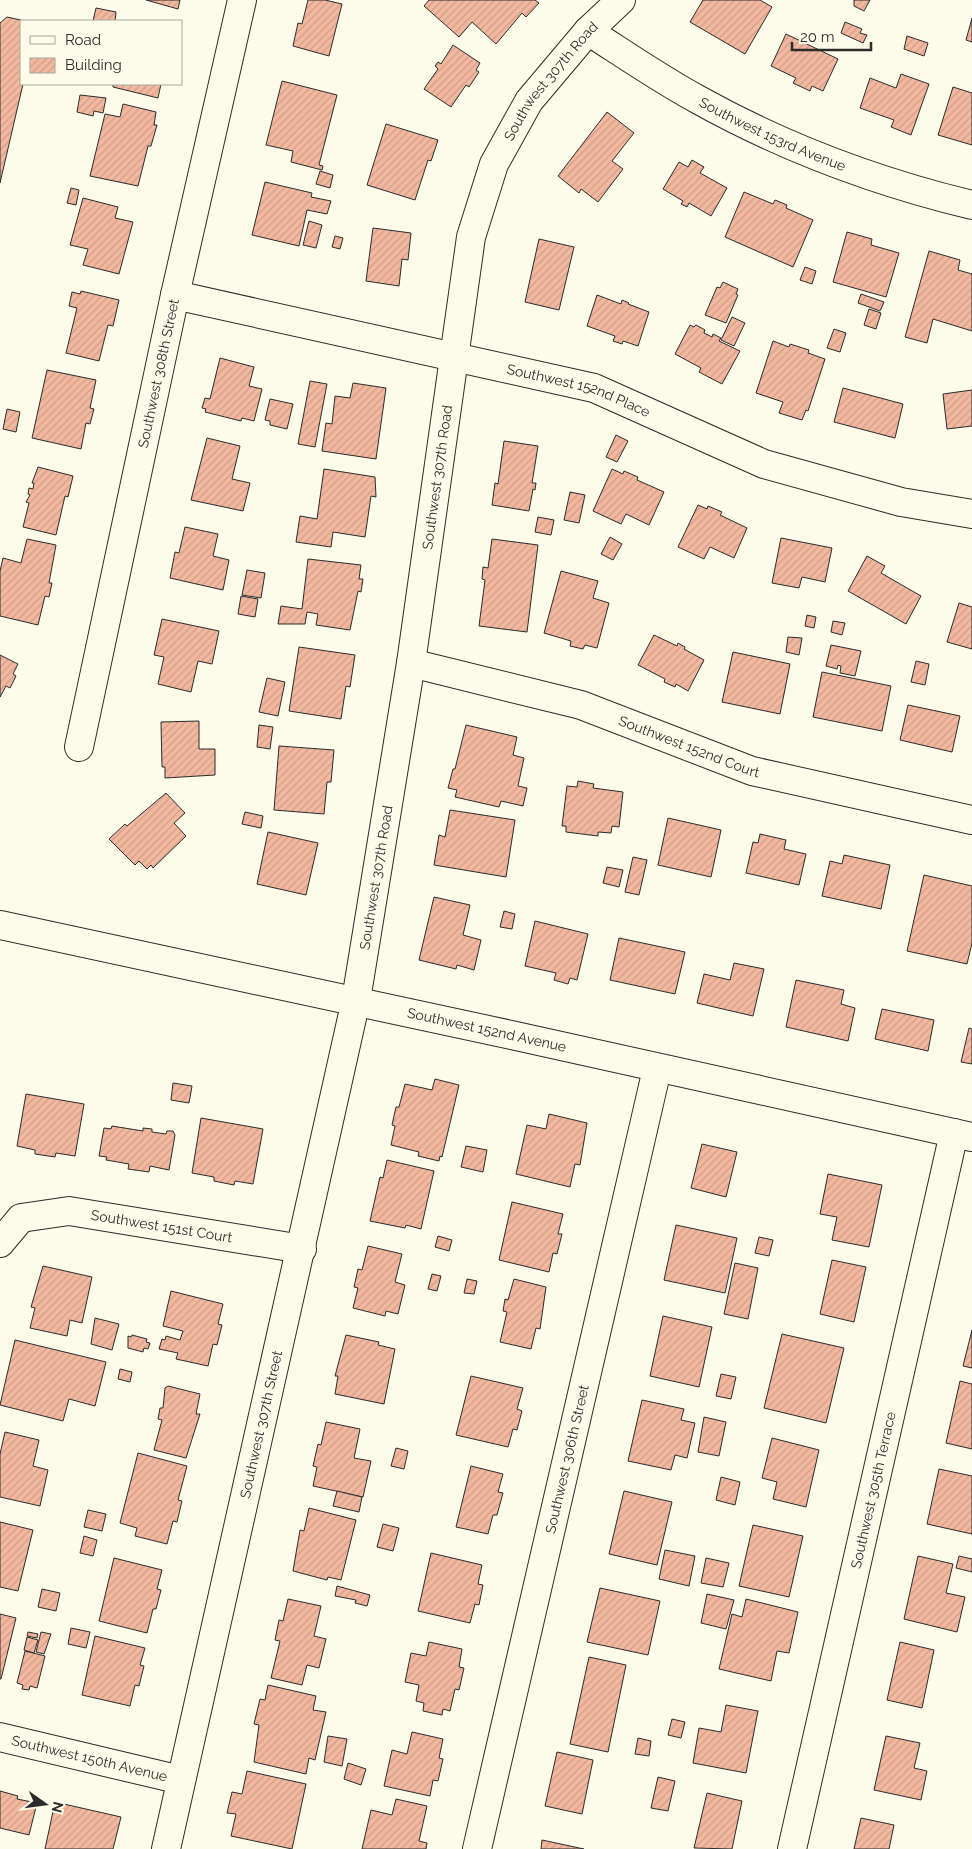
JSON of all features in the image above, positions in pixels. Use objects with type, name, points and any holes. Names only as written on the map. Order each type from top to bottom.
[{"type":"street","name":"Southwest 308th Street","points":[[79,747],[175,295],[242,0]]},
{"type":"street","name":"Southwest 307th Road","points":[[356,1000],[411,663],[455,357],[470,237],[494,164],[529,101],[588,31],[621,0]]},
{"type":"street","name":"Southwest 153rd Avenue","points":[[588,31],[697,99],[809,153],[933,196],[972,205]]},
{"type":"street","name":"Southwest 152nd Place","points":[[175,295],[594,388],[764,464],[901,502],[972,514]]},
{"type":"street","name":"Southwest 152nd Court","points":[[411,663],[581,705],[752,771],[972,820]]},
{"type":"street","name":"Southwest 152nd Avenue","points":[[0,925],[356,1000],[657,1069],[963,1135]]},
{"type":"street","name":"Southwest 307th Street","points":[[166,1849],[302,1249],[356,1000]]},
{"type":"street","name":"Southwest 306th Street","points":[[477,1849],[657,1069]]},
{"type":"street","name":"Southwest 305th Terrace","points":[[792,1849],[963,1135]]},
{"type":"street","name":"Southwest 151st Court","points":[[0,1242],[21,1218],[69,1211],[302,1249]]},
{"type":"street","name":"Southwest 150th Avenue","points":[[0,1737],[181,1780]]},
{"type":"building","points":[[146,0],[180,0],[178,9]]},
{"type":"building","points":[[308,0],[325,0],[342,4],[329,56],[293,46],[298,23],[302,24]]},
{"type":"building","points":[[429,0],[535,0],[539,3],[526,17],[522,13],[496,44],[472,22],[459,37],[424,6]]},
{"type":"building","points":[[703,0],[760,0],[772,7],[745,54],[690,22]]},
{"type":"building","points":[[854,0],[870,0],[864,11],[854,6]]},
{"type":"building","points":[[96,8],[116,12],[115,20],[93,20]]},
{"type":"building","points":[[7,17],[20,20],[20,85],[23,85],[0,183],[0,23]]},
{"type":"building","points":[[972,18],[972,42],[966,40]]},
{"type":"building","points":[[845,22],[862,29],[860,33],[867,35],[863,43],[841,33]]},
{"type":"building","points":[[786,34],[838,59],[823,91],[812,86],[810,91],[793,83],[796,78],[771,66]]},
{"type":"building","points":[[907,36],[928,43],[924,56],[904,49]]},
{"type":"building","points":[[453,45],[480,63],[476,70],[479,72],[469,87],[466,85],[451,107],[424,89],[438,69],[435,66],[438,62],[441,64]]},
{"type":"building","points":[[901,74],[929,84],[911,135],[891,127],[894,120],[860,108],[870,78],[896,88]]},
{"type":"building","points":[[282,81],[337,95],[319,165],[323,166],[322,170],[291,162],[293,151],[266,145]]},
{"type":"building","points":[[113,85],[161,85],[158,98],[113,87]]},
{"type":"building","points":[[953,87],[972,93],[972,145],[938,135]]},
{"type":"building","points":[[80,95],[106,98],[103,113],[94,111],[93,116],[77,112]]},
{"type":"building","points":[[123,104],[156,112],[154,125],[157,125],[151,146],[148,146],[138,186],[90,176],[105,114],[120,117]]},
{"type":"building","points":[[607,112],[634,133],[612,161],[623,169],[598,202],[581,189],[579,193],[558,176]]},
{"type":"building","points":[[386,124],[438,140],[431,161],[428,160],[415,200],[367,185]]},
{"type":"building","points":[[692,160],[704,167],[700,173],[727,188],[711,216],[689,203],[687,207],[681,204],[683,201],[663,189],[679,162],[688,167]]},
{"type":"building","points":[[320,171],[333,175],[330,188],[316,184]]},
{"type":"building","points":[[265,182],[312,193],[311,197],[331,201],[327,214],[307,210],[299,246],[252,235]]},
{"type":"building","points":[[71,188],[79,190],[76,205],[67,203]]},
{"type":"building","points":[[744,192],[773,204],[775,200],[787,205],[786,208],[813,220],[793,267],[725,237]]},
{"type":"building","points":[[83,198],[118,207],[115,218],[133,222],[119,274],[83,265],[88,249],[70,245]]},
{"type":"building","points":[[309,221],[322,225],[316,248],[303,245]]},
{"type":"building","points":[[373,228],[411,233],[408,260],[402,259],[399,286],[366,281]]},
{"type":"building","points":[[847,232],[872,239],[871,245],[899,253],[886,297],[833,282]]},
{"type":"building","points":[[335,236],[343,238],[340,249],[332,247]]},
{"type":"building","points":[[539,239],[574,247],[559,310],[525,302]]},
{"type":"building","points":[[929,251],[960,260],[958,270],[972,274],[972,331],[933,319],[927,343],[905,337]]},
{"type":"building","points":[[805,267],[816,271],[812,284],[800,280]]},
{"type":"building","points":[[723,282],[738,289],[736,294],[738,295],[726,323],[705,315],[717,287],[720,288]]},
{"type":"building","points":[[81,291],[119,300],[113,326],[108,325],[99,361],[66,353],[77,308],[69,306],[72,292],[80,294]]},
{"type":"building","points":[[861,294],[884,302],[880,311],[858,303]]},
{"type":"building","points":[[597,295],[621,304],[622,300],[649,312],[638,346],[623,341],[622,344],[613,341],[615,336],[587,326]]},
{"type":"building","points":[[869,309],[881,313],[876,329],[864,325]]},
{"type":"building","points":[[732,317],[745,323],[734,346],[721,340]]},
{"type":"building","points":[[690,325],[694,327],[696,325],[705,330],[704,333],[712,337],[713,334],[721,338],[719,341],[740,351],[722,384],[699,372],[701,368],[675,354]]},
{"type":"building","points":[[834,329],[846,333],[840,352],[827,348]]},
{"type":"building","points":[[773,341],[789,347],[790,344],[809,350],[808,353],[825,359],[808,411],[806,410],[802,420],[779,413],[783,402],[756,393]]},
{"type":"building","points":[[220,358],[254,367],[249,386],[262,389],[254,421],[242,418],[241,421],[205,412],[206,409],[202,408],[205,398],[210,399]]},
{"type":"building","points":[[47,370],[96,380],[90,408],[94,409],[90,424],[86,423],[81,449],[32,438]]},
{"type":"building","points":[[310,381],[327,384],[315,447],[298,444]]},
{"type":"building","points":[[353,383],[386,388],[376,459],[322,451],[326,423],[332,424],[335,396],[350,398]]},
{"type":"building","points":[[843,388],[903,404],[895,438],[834,422]]},
{"type":"building","points":[[972,390],[972,426],[947,429],[943,394]]},
{"type":"building","points":[[270,399],[293,404],[287,429],[270,425],[270,421],[265,420]]},
{"type":"building","points":[[7,409],[20,412],[16,432],[3,429]]},
{"type":"building","points":[[616,435],[628,441],[617,462],[606,457]]},
{"type":"building","points":[[207,438],[240,446],[232,479],[250,483],[243,511],[191,500]]},
{"type":"building","points":[[504,441],[538,446],[532,483],[536,483],[529,511],[492,505],[495,483],[498,484]]},
{"type":"building","points":[[38,467],[73,476],[68,497],[65,496],[56,535],[23,527],[29,503],[26,502],[30,495],[28,494],[29,488],[33,489],[34,483],[32,483]]},
{"type":"building","points":[[324,469],[375,477],[376,497],[371,496],[365,537],[333,532],[331,547],[296,542],[300,516],[317,519]]},
{"type":"building","points":[[612,469],[623,474],[624,471],[638,477],[637,480],[664,492],[649,525],[626,514],[621,524],[593,511]]},
{"type":"building","points":[[570,492],[585,495],[579,523],[564,520]]},
{"type":"building","points":[[698,505],[707,509],[708,506],[722,512],[720,515],[747,528],[734,558],[710,547],[704,559],[678,547]]},
{"type":"building","points":[[538,517],[554,520],[551,535],[535,532]]},
{"type":"building","points":[[185,527],[218,534],[213,556],[229,560],[223,590],[170,578],[175,552],[179,553]]},
{"type":"building","points":[[610,537],[622,544],[613,560],[601,554]]},
{"type":"building","points":[[781,538],[832,548],[825,582],[802,577],[799,588],[772,583]]},
{"type":"building","points":[[27,539],[56,545],[49,583],[52,583],[49,597],[45,596],[38,625],[0,616],[0,571],[3,558],[21,563]]},
{"type":"building","points":[[492,539],[538,545],[527,632],[479,626],[485,580],[482,579],[483,567],[488,568]]},
{"type":"building","points":[[867,556],[885,566],[881,573],[921,596],[906,624],[848,591]]},
{"type":"building","points":[[308,559],[361,565],[359,579],[363,579],[361,592],[358,591],[350,630],[316,625],[318,614],[307,612],[305,624],[278,624],[281,606],[302,609]]},
{"type":"building","points":[[247,570],[265,573],[261,598],[242,595]]},
{"type":"building","points":[[561,571],[598,581],[593,598],[609,603],[597,648],[585,645],[583,649],[570,646],[571,641],[544,633]]},
{"type":"building","points":[[241,596],[258,599],[255,617],[238,614]]},
{"type":"building","points":[[959,603],[972,607],[972,649],[947,642]]},
{"type":"building","points":[[807,615],[816,617],[814,628],[805,626]]},
{"type":"building","points":[[162,619],[219,631],[212,664],[198,661],[191,692],[158,684],[164,657],[154,655]]},
{"type":"building","points":[[833,621],[845,623],[842,635],[831,632]]},
{"type":"building","points":[[654,635],[677,646],[678,643],[685,647],[684,649],[704,660],[688,691],[676,684],[675,687],[664,682],[665,679],[638,665]]},
{"type":"building","points":[[788,637],[802,638],[799,655],[786,652]]},
{"type":"building","points":[[831,645],[861,651],[855,676],[840,673],[841,666],[838,665],[837,669],[826,666]]},
{"type":"building","points":[[299,647],[355,655],[350,687],[346,686],[341,719],[289,711]]},
{"type":"building","points":[[733,652],[790,664],[780,714],[722,702]]},
{"type":"building","points":[[0,655],[18,664],[13,674],[16,676],[10,688],[6,686],[0,697]]},
{"type":"building","points":[[916,661],[929,664],[925,685],[911,682]]},
{"type":"building","points":[[822,672],[891,686],[882,731],[813,717]]},
{"type":"building","points":[[267,678],[285,682],[278,716],[259,712]]},
{"type":"building","points":[[908,705],[960,716],[952,752],[900,740]]},
{"type":"building","points":[[199,721],[199,749],[215,749],[215,775],[165,778],[165,767],[162,767],[161,722]]},
{"type":"building","points":[[259,725],[273,727],[270,749],[257,747]]},
{"type":"building","points":[[466,725],[517,737],[513,755],[524,758],[518,786],[527,788],[523,806],[501,801],[499,807],[455,797],[457,790],[448,788],[453,769],[455,769]]},
{"type":"building","points":[[279,746],[334,750],[331,782],[327,782],[324,814],[274,810]]},
{"type":"building","points":[[578,781],[594,784],[593,788],[623,792],[619,827],[612,826],[611,833],[598,832],[598,836],[566,832],[566,826],[562,826],[567,786],[577,787]]},
{"type":"building","points":[[166,793],[185,813],[174,823],[186,836],[153,868],[151,865],[147,869],[139,861],[135,865],[109,839],[125,824],[127,826]]},
{"type":"building","points":[[450,810],[515,820],[506,877],[434,865],[439,835],[445,837]]},
{"type":"building","points":[[245,812],[263,816],[261,828],[242,824]]},
{"type":"building","points":[[668,818],[721,830],[711,877],[658,865]]},
{"type":"building","points":[[268,832],[318,843],[306,895],[257,884]]},
{"type":"building","points":[[760,834],[786,840],[784,849],[806,854],[799,885],[746,873],[753,842],[758,843]]},
{"type":"building","points":[[844,855],[890,865],[881,909],[822,896],[830,861],[842,864]]},
{"type":"building","points":[[633,857],[647,860],[639,895],[625,892]]},
{"type":"building","points":[[607,867],[623,870],[619,887],[603,883]]},
{"type":"building","points":[[924,875],[972,886],[972,943],[967,964],[907,951]]},
{"type":"building","points":[[434,897],[470,905],[463,935],[481,940],[474,970],[457,965],[456,969],[419,960]]},
{"type":"building","points":[[504,911],[515,914],[512,929],[500,927]]},
{"type":"building","points":[[535,921],[588,934],[577,980],[570,978],[568,984],[554,980],[556,973],[525,966]]},
{"type":"building","points":[[619,938],[685,952],[675,994],[610,980]]},
{"type":"building","points":[[734,963],[764,969],[753,1016],[697,1003],[704,974],[730,980]]},
{"type":"building","points":[[796,980],[844,990],[841,1004],[855,1008],[848,1041],[786,1027]]},
{"type":"building","points":[[882,1009],[934,1020],[928,1051],[875,1039]]},
{"type":"building","points":[[969,1028],[972,1029],[972,1064],[961,1062]]},
{"type":"building","points":[[435,1079],[459,1085],[442,1157],[440,1156],[439,1161],[418,1156],[419,1152],[391,1145],[395,1126],[392,1125],[396,1107],[399,1107],[405,1084],[432,1090]]},
{"type":"building","points":[[173,1083],[192,1086],[189,1103],[171,1100]]},
{"type":"building","points":[[26,1094],[84,1104],[75,1156],[56,1153],[55,1157],[35,1154],[35,1150],[17,1146]]},
{"type":"building","points":[[549,1114],[587,1123],[580,1165],[575,1164],[570,1187],[516,1174],[527,1125],[546,1129]]},
{"type":"building","points":[[201,1118],[263,1129],[253,1184],[235,1181],[234,1185],[214,1181],[214,1177],[192,1173]]},
{"type":"building","points":[[112,1126],[143,1131],[143,1128],[152,1129],[152,1132],[166,1134],[167,1131],[173,1131],[175,1135],[169,1170],[150,1166],[149,1172],[128,1169],[129,1164],[106,1160],[107,1157],[99,1156],[104,1128],[111,1129]]},
{"type":"building","points":[[702,1144],[737,1152],[726,1197],[691,1188]]},
{"type":"building","points":[[466,1146],[487,1150],[483,1172],[461,1167]]},
{"type":"building","points":[[387,1160],[434,1171],[421,1229],[406,1225],[405,1228],[370,1221],[380,1177],[383,1178]]},
{"type":"building","points":[[828,1174],[882,1185],[869,1247],[832,1240],[837,1217],[820,1214]]},
{"type":"building","points":[[512,1202],[563,1214],[558,1234],[562,1234],[557,1254],[553,1253],[549,1272],[499,1260]]},
{"type":"building","points":[[676,1225],[737,1238],[725,1293],[664,1280]]},
{"type":"building","points":[[438,1236],[452,1240],[449,1251],[435,1247]]},
{"type":"building","points":[[759,1237],[773,1240],[769,1256],[755,1253]]},
{"type":"building","points":[[368,1246],[402,1254],[395,1282],[405,1285],[398,1314],[386,1311],[385,1316],[353,1308],[358,1288],[354,1287],[358,1269],[362,1270]]},
{"type":"building","points":[[832,1260],[866,1267],[854,1322],[820,1314]]},
{"type":"building","points":[[735,1263],[758,1268],[748,1319],[724,1314]]},
{"type":"building","points":[[43,1266],[92,1277],[82,1323],[70,1320],[67,1336],[30,1328],[35,1308],[31,1307]]},
{"type":"building","points":[[432,1274],[441,1276],[437,1291],[428,1289]]},
{"type":"building","points":[[467,1279],[477,1281],[474,1294],[464,1293]]},
{"type":"building","points":[[514,1279],[546,1287],[540,1329],[536,1328],[531,1349],[500,1342],[507,1312],[503,1311],[505,1299],[508,1300]]},
{"type":"building","points":[[171,1291],[223,1304],[218,1324],[222,1325],[217,1345],[213,1344],[208,1366],[176,1359],[178,1353],[159,1349],[162,1339],[165,1340],[166,1336],[180,1340],[183,1331],[163,1326]]},
{"type":"building","points":[[663,1316],[712,1327],[699,1387],[650,1376]]},
{"type":"building","points":[[95,1318],[119,1324],[112,1350],[91,1344]]},
{"type":"building","points":[[972,1330],[972,1368],[963,1366]]},
{"type":"building","points":[[782,1334],[844,1348],[826,1423],[764,1408]]},
{"type":"building","points":[[132,1335],[147,1339],[146,1342],[150,1343],[148,1349],[144,1348],[143,1352],[128,1348],[128,1336],[131,1337]]},
{"type":"building","points":[[346,1335],[379,1342],[378,1345],[395,1349],[384,1404],[335,1394],[338,1376],[335,1376]]},
{"type":"building","points":[[15,1340],[106,1362],[95,1406],[69,1399],[63,1421],[0,1405]]},
{"type":"building","points":[[120,1369],[132,1372],[130,1382],[118,1379]]},
{"type":"building","points":[[721,1374],[736,1377],[731,1399],[716,1396]]},
{"type":"building","points":[[471,1376],[523,1388],[517,1409],[522,1411],[517,1430],[513,1429],[508,1447],[456,1435]]},
{"type":"building","points":[[960,1381],[972,1384],[972,1449],[946,1443]]},
{"type":"building","points":[[168,1386],[200,1394],[196,1414],[200,1414],[186,1458],[154,1450],[162,1420],[158,1419],[160,1408],[163,1408],[165,1388]]},
{"type":"building","points":[[642,1400],[684,1409],[681,1420],[695,1423],[687,1458],[675,1455],[671,1470],[628,1461]]},
{"type":"building","points":[[704,1417],[726,1422],[719,1456],[698,1452]]},
{"type":"building","points":[[326,1422],[360,1429],[354,1458],[371,1461],[363,1497],[313,1486],[317,1467],[313,1466],[318,1444],[321,1445]]},
{"type":"building","points":[[5,1432],[39,1440],[33,1466],[48,1470],[40,1506],[0,1497],[0,1454]]},
{"type":"building","points":[[772,1438],[819,1450],[806,1507],[773,1499],[777,1482],[762,1478]]},
{"type":"building","points":[[396,1448],[408,1451],[404,1469],[391,1466]]},
{"type":"building","points":[[138,1453],[187,1466],[178,1500],[182,1501],[177,1522],[173,1521],[167,1544],[135,1536],[137,1528],[120,1523]]},
{"type":"building","points":[[471,1466],[503,1474],[498,1492],[503,1493],[497,1515],[493,1515],[488,1534],[456,1527]]},
{"type":"building","points":[[939,1469],[972,1476],[972,1534],[927,1524]]},
{"type":"building","points":[[721,1477],[740,1482],[735,1505],[716,1500]]},
{"type":"building","points":[[337,1491],[362,1497],[359,1512],[333,1506]]},
{"type":"building","points":[[624,1491],[672,1502],[657,1565],[609,1554]]},
{"type":"building","points":[[309,1508],[356,1520],[341,1580],[328,1577],[327,1580],[293,1571],[300,1530],[304,1531]]},
{"type":"building","points":[[88,1510],[106,1514],[102,1531],[84,1527]]},
{"type":"building","points":[[0,1522],[33,1530],[18,1591],[0,1587]]},
{"type":"building","points":[[383,1524],[399,1528],[393,1551],[377,1547]]},
{"type":"building","points":[[753,1525],[803,1536],[789,1597],[739,1586]]},
{"type":"building","points":[[84,1536],[97,1540],[93,1556],[80,1553]]},
{"type":"building","points":[[665,1550],[695,1556],[689,1586],[659,1579]]},
{"type":"building","points":[[431,1553],[482,1565],[478,1584],[483,1585],[479,1605],[475,1604],[470,1623],[418,1611]]},
{"type":"building","points":[[918,1556],[953,1564],[946,1593],[965,1597],[957,1632],[904,1619]]},
{"type":"building","points":[[959,1556],[972,1559],[972,1572],[956,1568]]},
{"type":"building","points":[[114,1558],[162,1570],[157,1589],[161,1590],[156,1609],[153,1609],[147,1633],[99,1621]]},
{"type":"building","points":[[706,1558],[729,1563],[723,1587],[701,1583]]},
{"type":"building","points":[[337,1586],[370,1595],[367,1606],[355,1603],[356,1600],[335,1596]]},
{"type":"building","points":[[600,1588],[660,1601],[648,1655],[587,1642]]},
{"type":"building","points":[[42,1589],[60,1593],[56,1611],[38,1607]]},
{"type":"building","points":[[707,1594],[734,1600],[726,1629],[701,1623]]},
{"type":"building","points":[[288,1599],[321,1606],[314,1636],[326,1639],[319,1668],[307,1665],[302,1685],[271,1678],[280,1641],[275,1640],[279,1620],[283,1621]]},
{"type":"building","points":[[746,1599],[798,1612],[789,1653],[777,1651],[771,1681],[719,1669],[732,1614],[742,1617]]},
{"type":"building","points":[[0,1614],[16,1618],[1,1679],[0,1679]]},
{"type":"building","points":[[71,1628],[90,1632],[86,1648],[68,1644]]},
{"type":"building","points":[[28,1632],[38,1634],[37,1638],[27,1636]]},
{"type":"building","points":[[41,1632],[51,1634],[44,1654],[36,1652]]},
{"type":"building","points":[[95,1636],[145,1648],[140,1665],[144,1666],[139,1686],[135,1685],[130,1706],[82,1695]]},
{"type":"building","points":[[27,1637],[38,1640],[34,1653],[24,1650]]},
{"type":"building","points":[[429,1642],[462,1649],[459,1667],[464,1668],[459,1690],[455,1689],[450,1711],[443,1709],[442,1715],[423,1711],[424,1703],[416,1701],[419,1685],[405,1682],[411,1653],[426,1656]]},
{"type":"building","points":[[900,1642],[934,1650],[922,1708],[887,1700]]},
{"type":"building","points":[[25,1651],[45,1656],[37,1688],[30,1686],[29,1690],[22,1689],[23,1685],[17,1683]]},
{"type":"building","points":[[589,1657],[626,1665],[608,1752],[570,1744]]},
{"type":"building","points":[[268,1685],[316,1696],[313,1710],[326,1712],[315,1760],[309,1758],[306,1774],[254,1762],[259,1725],[254,1724],[260,1699],[265,1700]]},
{"type":"building","points":[[726,1705],[758,1711],[746,1773],[693,1763],[699,1728],[721,1732]]},
{"type":"building","points":[[672,1719],[685,1722],[681,1738],[668,1735]]},
{"type":"building","points":[[412,1732],[443,1739],[439,1758],[443,1759],[438,1781],[433,1780],[430,1796],[384,1786],[392,1750],[407,1754]]},
{"type":"building","points":[[328,1736],[347,1739],[342,1766],[324,1762]]},
{"type":"building","points":[[886,1736],[920,1743],[914,1768],[927,1771],[921,1800],[874,1790]]},
{"type":"building","points":[[638,1738],[651,1741],[649,1756],[635,1754]]},
{"type":"building","points":[[557,1752],[593,1760],[582,1814],[545,1806]]},
{"type":"building","points":[[348,1763],[366,1769],[361,1785],[344,1779]]},
{"type":"building","points":[[247,1771],[306,1784],[292,1849],[231,1836],[236,1814],[227,1813],[232,1792],[242,1794]]},
{"type":"building","points":[[658,1777],[675,1781],[668,1811],[651,1808]]},
{"type":"building","points":[[0,1791],[18,1796],[17,1799],[37,1803],[29,1835],[0,1828]]},
{"type":"building","points":[[707,1793],[742,1801],[732,1849],[694,1848]]},
{"type":"building","points":[[396,1799],[427,1806],[419,1841],[427,1843],[426,1849],[362,1849],[371,1810],[392,1815]]},
{"type":"building","points":[[55,1802],[121,1817],[113,1849],[45,1849]]},
{"type":"building","points":[[861,1818],[894,1825],[889,1849],[854,1849]]},
{"type":"building","points":[[542,1840],[584,1849],[541,1849]]}]
